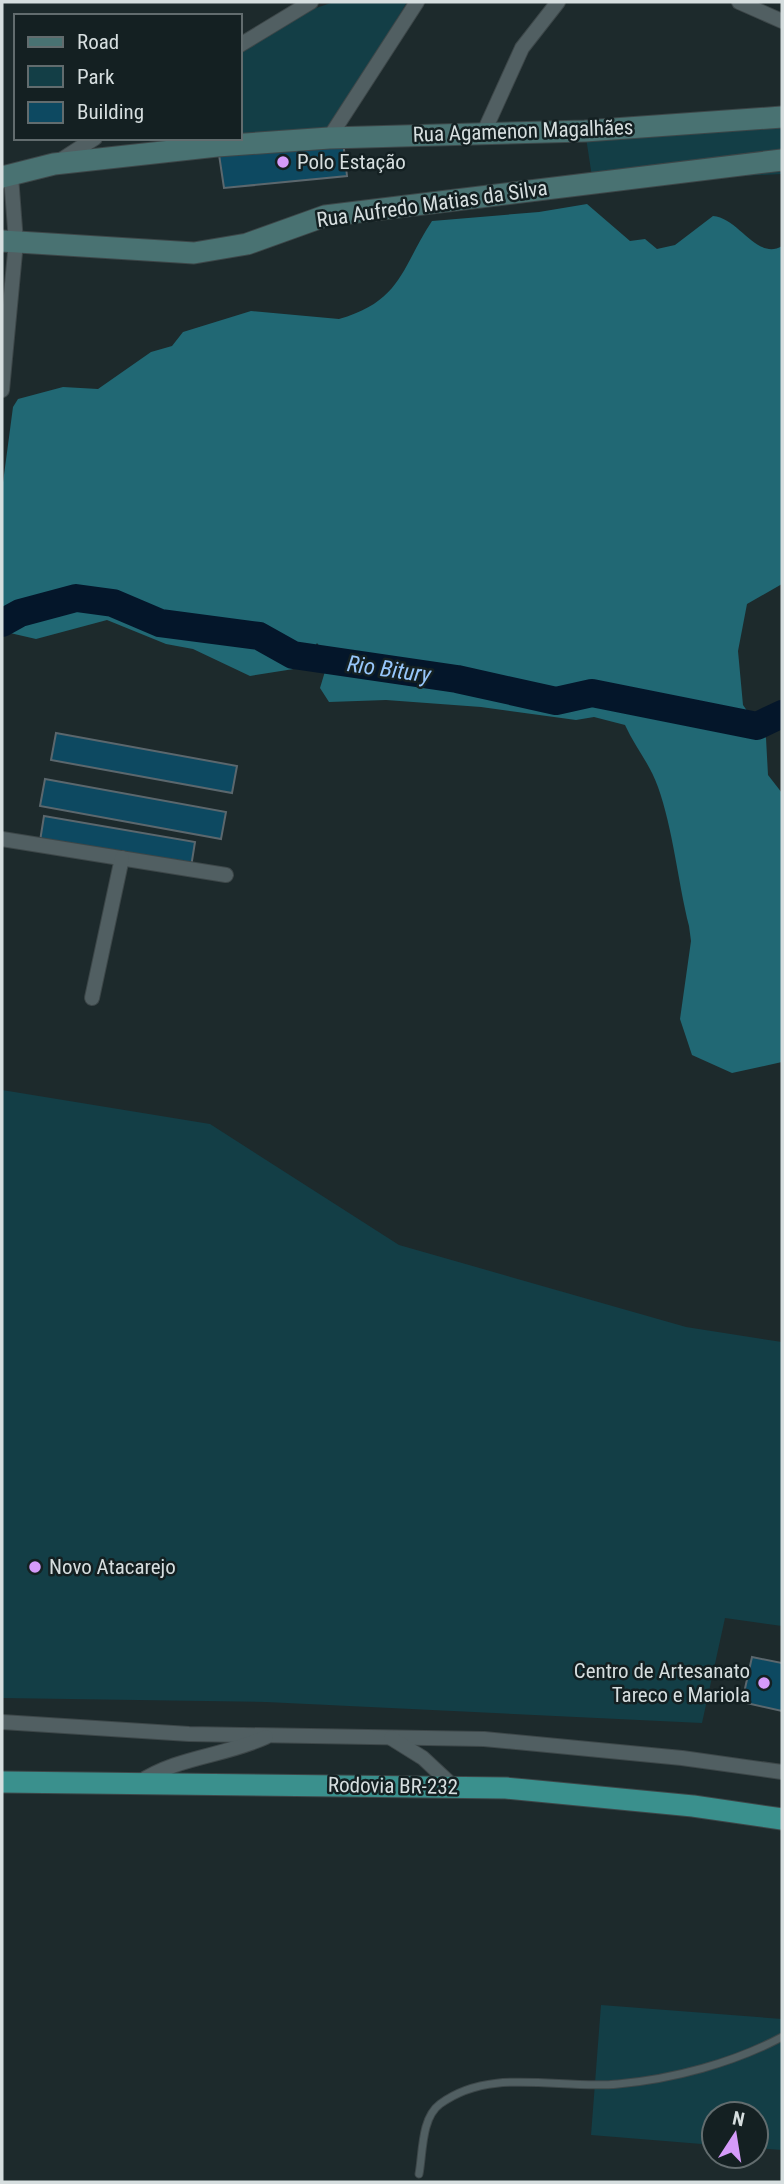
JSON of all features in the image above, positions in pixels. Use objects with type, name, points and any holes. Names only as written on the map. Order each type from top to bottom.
[{"type":"highway","name":"Rodovia BR-232","points":[[2,1782],[506,1788],[693,1806],[782,1819]]},
{"type":"main road","name":"Rua Agamenon Magalhães","points":[[6,177],[54,164],[217,146],[329,138],[585,131],[782,117]]},
{"type":"main road","name":"Rua Aufredo Matias da Silva","points":[[9,242],[194,253],[247,244],[324,216],[782,160]]},
{"type":"street","points":[[242,44],[312,2]]},
{"type":"street","points":[[329,138],[417,2]]},
{"type":"street","points":[[483,134],[522,48],[558,2]]},
{"type":"street","points":[[739,2],[782,21]]},
{"type":"street","points":[[54,164],[92,140]]},
{"type":"street","points":[[2,390],[9,242],[6,177]]},
{"type":"street","points":[[2,839],[226,875]]},
{"type":"street","points":[[92,998],[122,858]]},
{"type":"street","points":[[2,1722],[189,1734],[484,1740],[682,1758],[782,1772]]},
{"type":"street","points":[[137,1784],[162,1767],[222,1755],[271,1735]]},
{"type":"street","points":[[390,1738],[422,1758],[454,1787]]},
{"type":"lane","points":[[419,2174],[428,2119],[438,2105],[458,2094],[498,2082],[617,2084],[688,2072],[758,2050],[782,2037]]},
{"type":"green space","points":[[334,2],[407,2],[328,134],[242,138],[242,51],[298,14]]},
{"type":"green space","points":[[782,117],[782,174],[679,179],[594,190],[585,131]]},
{"type":"green space","points":[[2,1090],[210,1124],[399,1245],[686,1327],[782,1342],[782,1626],[725,1618],[702,1723],[266,1702],[2,1698]]},
{"type":"green space","points":[[601,2005],[782,2019],[782,2150],[770,2149],[770,2100],[700,2100],[700,2144],[591,2135]]},
{"type":"shaded area","points":[[587,204],[630,241],[645,239],[657,249],[675,245],[713,216],[722,218],[764,248],[782,246],[782,584],[747,604],[738,651],[743,705],[766,738],[768,775],[782,793],[782,1062],[732,1073],[692,1055],[680,1019],[691,941],[689,926],[658,787],[625,725],[594,717],[576,720],[481,707],[386,700],[329,702],[320,688],[329,658],[317,643],[300,668],[250,676],[193,649],[166,644],[107,620],[36,639],[10,633],[2,626],[2,490],[13,407],[18,399],[63,387],[98,389],[151,352],[172,346],[183,332],[251,311],[339,319],[360,312],[376,303],[398,281],[432,221],[539,212]]},
{"type":"building","name":"Polo Estação","points":[[343,141],[347,176],[224,188],[218,148]]},
{"type":"building","points":[[56,733],[237,766],[232,793],[51,760]]},
{"type":"building","points":[[45,779],[226,812],[221,839],[40,806]]},
{"type":"building","points":[[44,816],[195,842],[191,867],[40,841]]},
{"type":"building","name":"Centro de Artesanato Tareco e Mariola","points":[[752,1657],[782,1663],[782,1711],[742,1702]]},
{"type":"waterway","name":"Rio Bitury","points":[[2,623],[20,613],[76,598],[113,603],[160,623],[259,636],[293,655],[457,679],[556,701],[592,693],[757,726],[782,714]]},
{"type":"place","name":"Polo Estação","points":[[283,162]]},
{"type":"place","name":"Novo Atacarejo","points":[[35,1567]]},
{"type":"place","name":"Centro de Artesanato Tareco e Mariola","points":[[764,1683]]}]
